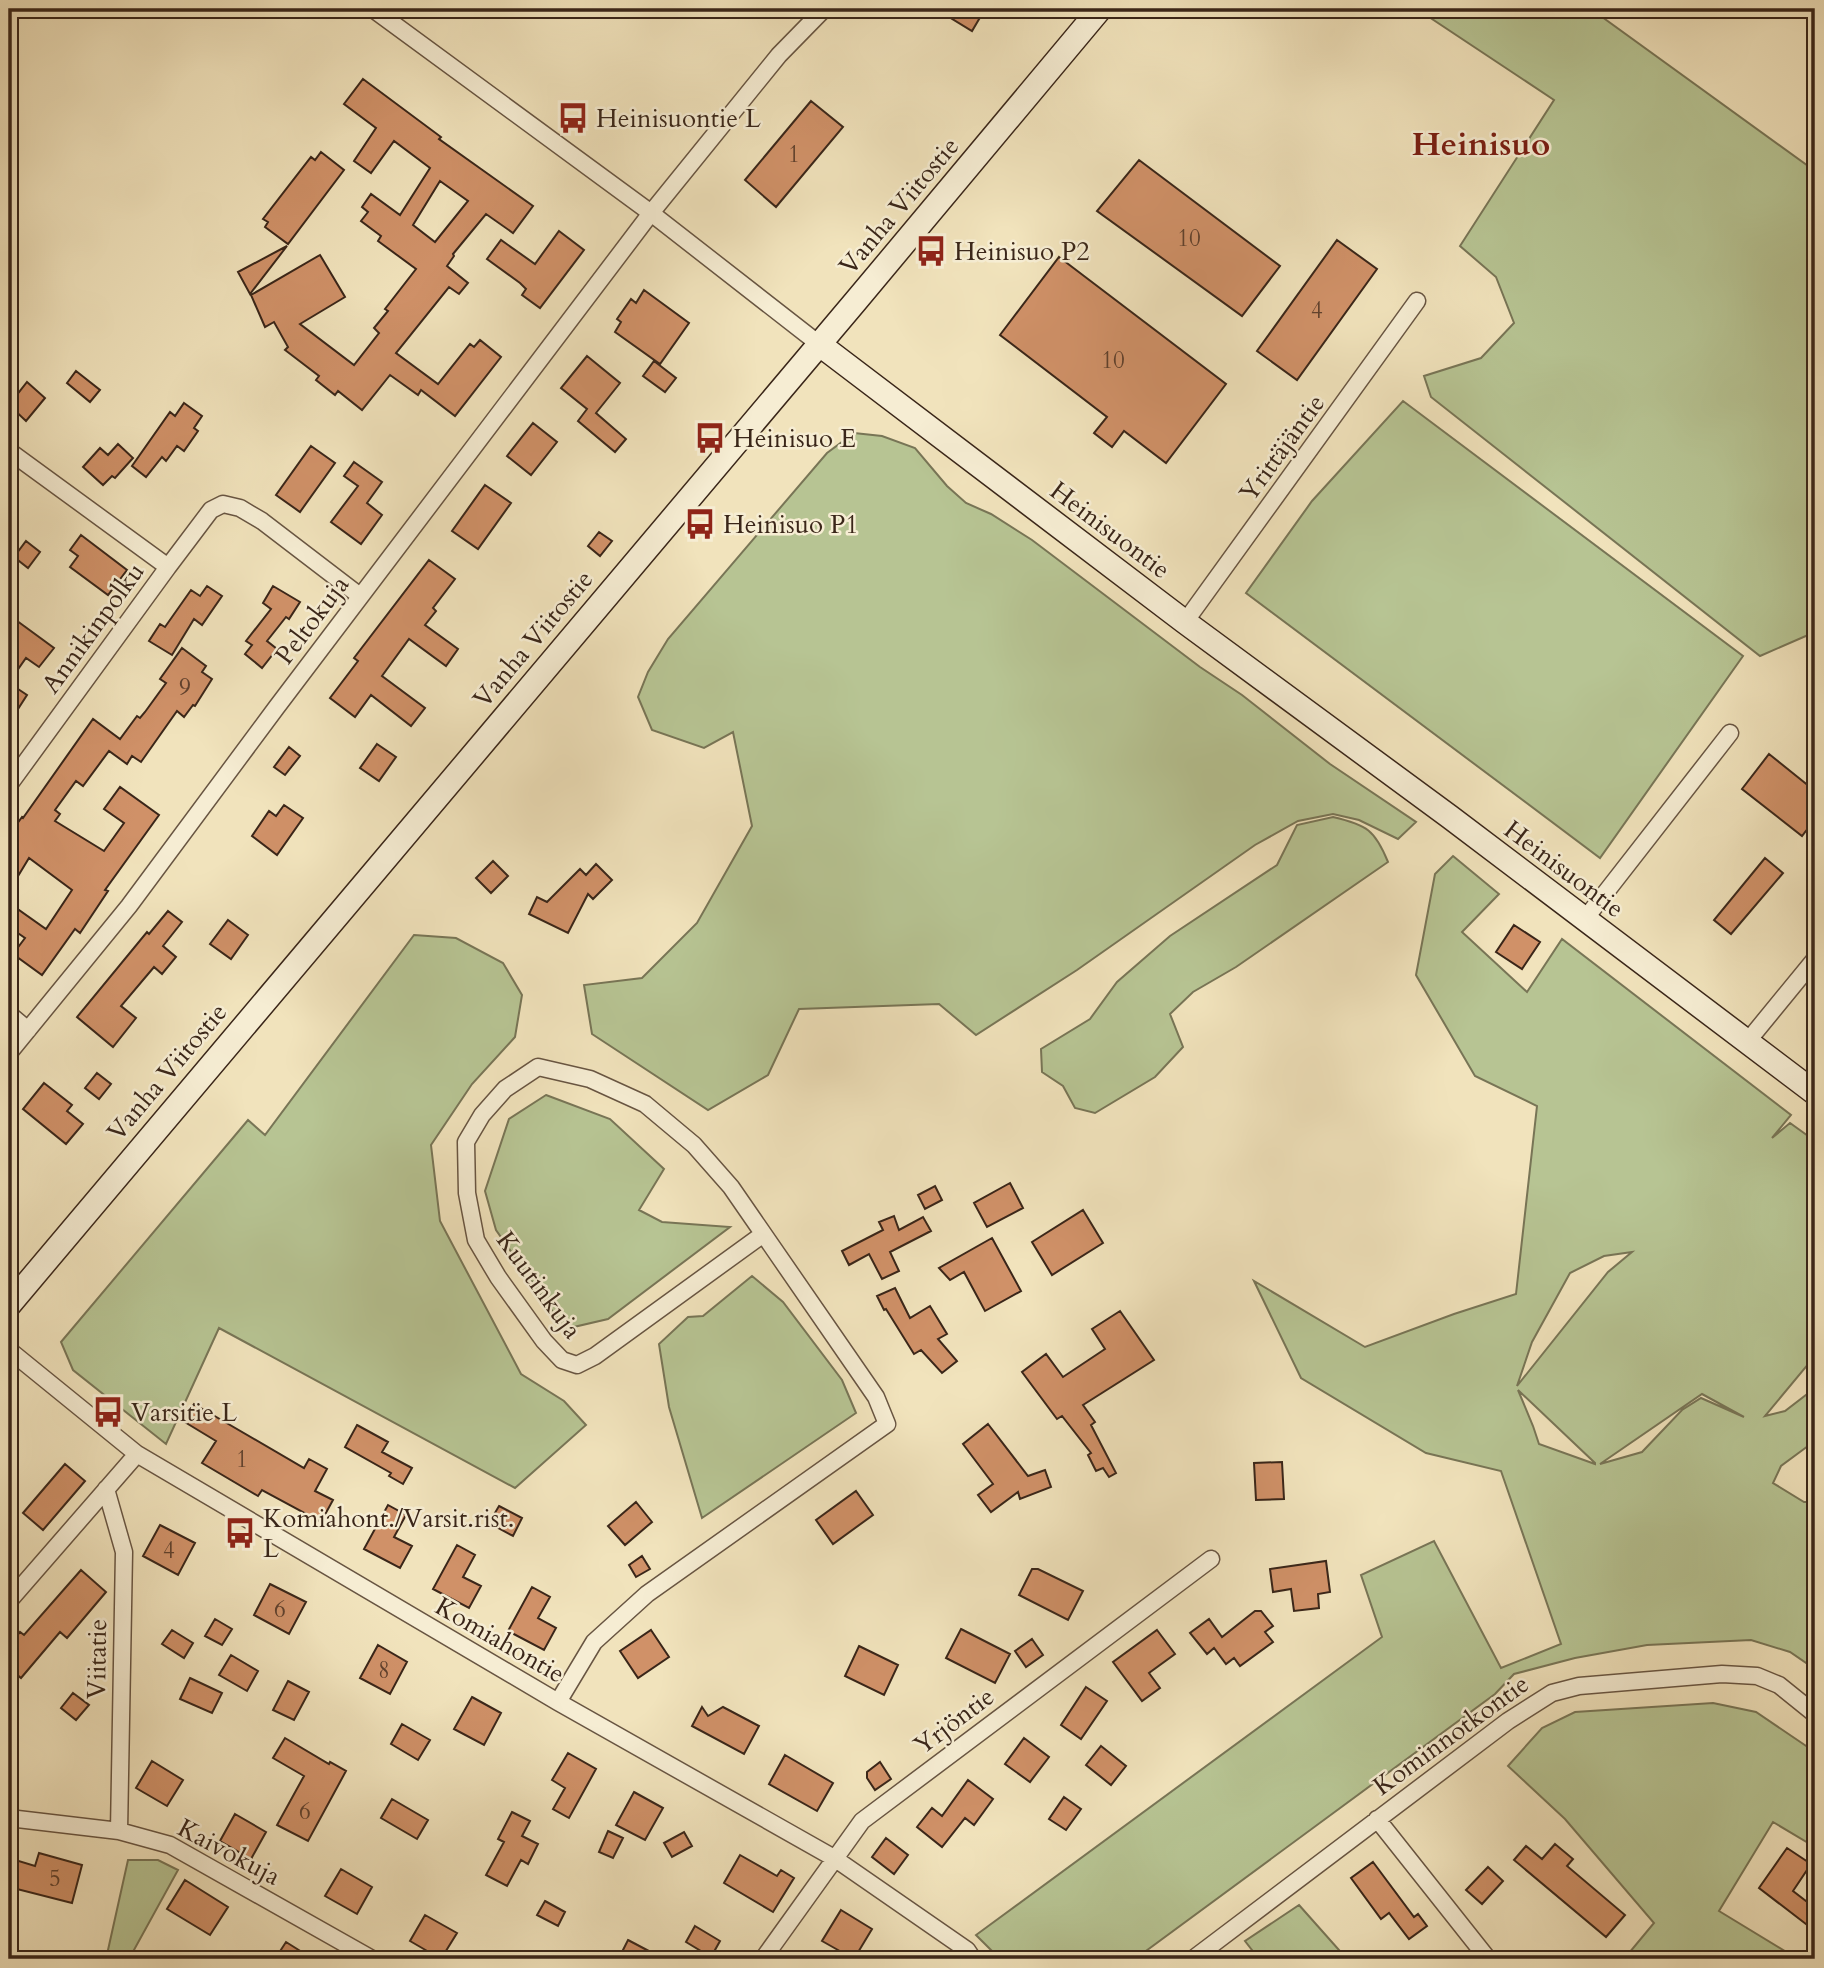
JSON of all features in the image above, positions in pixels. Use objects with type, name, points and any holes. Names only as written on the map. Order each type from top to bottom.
[{"type":"main road","name":"Vanha Viitostie","points":[[9,1305],[1100,9]]},
{"type":"main road","name":"Heinisuontie","points":[[819,344],[1185,622],[1815,1093]]},
{"type":"street","name":"Heinisuontie","points":[[373,9],[651,213],[819,344]]},
{"type":"street","name":"Peltokuja","points":[[9,1053],[129,906],[651,213],[779,55],[824,9]]},
{"type":"street","name":"Yrittäjäntie","points":[[1185,622],[1418,301]]},
{"type":"street","points":[[9,451],[168,567]]},
{"type":"street","name":"Annikinpolku","points":[[9,785],[211,510],[223,504],[240,508],[262,521],[360,596]]},
{"type":"street","points":[[1585,919],[1730,733]]},
{"type":"street","points":[[1746,1042],[1815,959]]},
{"type":"street","points":[[9,1014],[28,1030]]},
{"type":"street","name":"Kuutinkuja","points":[[558,1702],[594,1642],[647,1594],[887,1424],[876,1397],[731,1187],[694,1145],[645,1104],[590,1079],[538,1067],[505,1090],[482,1115],[466,1142],[467,1193],[476,1240],[498,1277],[544,1340],[562,1360],[577,1365],[595,1356],[762,1235]]},
{"type":"street","name":"Komiahontie","points":[[9,1350],[137,1454],[558,1702],[834,1858],[945,1934],[967,1950],[973,1959]]},
{"type":"street","points":[[9,1601],[137,1454]]},
{"type":"street","name":"Viitatie","points":[[106,1489],[124,1552],[119,1832]]},
{"type":"street","name":"Yrjöntie","points":[[763,1959],[862,1821],[1211,1559]]},
{"type":"street","name":"Kominnotkontie","points":[[1193,1959],[1508,1721],[1552,1693],[1578,1686],[1722,1674],[1757,1676],[1779,1685],[1815,1714]]},
{"type":"street","name":"Kaivokuja","points":[[9,1818],[119,1832],[170,1845],[372,1959]]},
{"type":"street","points":[[1377,1819],[1488,1959]]},
{"type":"green space","points":[[1417,9],[1591,9],[1815,171],[1815,632],[1760,656],[1431,397],[1424,376],[1481,358],[1514,323],[1496,277],[1460,246],[1554,100]]},
{"type":"green space","points":[[1403,401],[1743,656],[1600,858],[1246,593],[1312,501]]},
{"type":"green space","points":[[854,433],[882,436],[915,448],[947,486],[966,503],[991,514],[1032,540],[1200,667],[1242,695],[1330,764],[1416,822],[1398,839],[1359,820],[1333,814],[1298,821],[1255,845],[1077,970],[976,1035],[939,1004],[799,1009],[768,1075],[708,1110],[592,1034],[584,985],[642,978],[697,923],[752,826],[733,732],[704,748],[652,730],[638,697],[648,672],[668,639],[827,453]]},
{"type":"green space","points":[[1333,817],[1368,830],[1379,843],[1388,862],[1236,967],[1193,992],[1170,1014],[1183,1047],[1155,1077],[1095,1113],[1075,1108],[1063,1086],[1042,1072],[1041,1049],[1090,1019],[1117,982],[1170,936],[1277,865],[1297,825]]},
{"type":"green space","points":[[1453,856],[1499,894],[1462,932],[1527,992],[1562,939],[1791,1115],[1772,1138],[1790,1123],[1815,1141],[1815,1356],[1765,1416],[1785,1411],[1815,1388],[1815,1453],[1808,1446],[1781,1466],[1773,1483],[1804,1502],[1815,1502],[1815,1669],[1790,1652],[1751,1640],[1647,1645],[1575,1658],[1514,1674],[1495,1694],[1135,1959],[1000,1959],[976,1935],[1382,1637],[1361,1575],[1434,1541],[1501,1668],[1561,1644],[1501,1471],[1426,1453],[1301,1378],[1254,1281],[1365,1347],[1516,1294],[1537,1106],[1475,1076],[1416,975],[1435,874]],"holes":[[[1632,1252],[1608,1272],[1517,1386],[1532,1342],[1570,1273],[1604,1256]],[[1518,1390],[1595,1464],[1539,1444]],[[1702,1394],[1744,1417],[1701,1398],[1682,1410],[1642,1452],[1600,1464]]]},
{"type":"green space","points":[[414,935],[456,938],[503,963],[522,995],[515,1037],[472,1084],[431,1145],[440,1221],[521,1374],[564,1401],[586,1425],[515,1488],[219,1328],[166,1444],[73,1370],[61,1342],[248,1120],[265,1135]]},
{"type":"green space","points":[[546,1095],[610,1119],[664,1169],[639,1210],[662,1222],[730,1227],[608,1319],[565,1329],[496,1230],[485,1191],[509,1119]]},
{"type":"green space","points":[[752,1276],[783,1302],[842,1380],[856,1413],[702,1518],[669,1407],[659,1344],[688,1317],[703,1316]]},
{"type":"green space","points":[[1713,1703],[1756,1712],[1815,1752],[1815,1847],[1773,1822],[1719,1911],[1798,1959],[1624,1959],[1654,1923],[1565,1819],[1508,1766],[1542,1728],[1575,1712]]},
{"type":"green space","points":[[128,1860],[158,1860],[178,1870],[129,1959],[106,1959]]},
{"type":"green space","points":[[1299,1905],[1347,1959],[1259,1959],[1245,1941]]},
{"type":"building","points":[[936,9],[985,9],[972,31]]},
{"type":"building","points":[[363,79],[441,137],[439,139],[533,206],[513,233],[486,214],[453,254],[447,266],[468,283],[459,294],[449,287],[396,353],[438,384],[470,344],[474,347],[480,340],[501,357],[455,416],[421,390],[418,395],[390,375],[362,410],[338,391],[335,395],[316,380],[319,376],[285,350],[288,347],[274,322],[265,327],[251,295],[320,255],[345,297],[300,324],[354,365],[379,333],[374,328],[388,311],[385,309],[416,269],[378,241],[381,236],[361,221],[368,212],[362,207],[371,194],[400,215],[430,168],[394,141],[371,173],[354,161],[376,128],[344,104]],"holes":[[[440,181],[468,201],[435,242],[413,225]]]},
{"type":"building","points":[[811,101],[843,127],[776,207],[745,180]]},
{"type":"building","points":[[321,152],[344,170],[288,244],[265,227],[268,222],[263,219],[311,157],[315,160]]},
{"type":"building","points":[[1139,160],[1280,266],[1242,316],[1097,211]]},
{"type":"building","points":[[559,231],[584,250],[540,308],[522,295],[526,289],[520,283],[487,259],[501,240],[535,264]]},
{"type":"building","points":[[1337,240],[1377,269],[1297,380],[1257,351]]},
{"type":"building","points":[[287,246],[250,294],[238,272]]},
{"type":"building","points":[[1059,257],[1226,384],[1166,463],[1124,431],[1112,447],[1094,433],[1107,417],[1000,335]]},
{"type":"building","points":[[644,290],[689,323],[660,364],[615,332],[621,322],[617,319],[631,299],[636,303]]},
{"type":"building","points":[[587,356],[620,383],[596,413],[626,439],[615,452],[578,421],[587,409],[561,388]]},
{"type":"building","points":[[654,361],[676,378],[665,392],[643,376]]},
{"type":"building","points":[[76,371],[100,390],[90,402],[67,383]]},
{"type":"building","points":[[27,382],[45,398],[26,421],[9,405]]},
{"type":"building","points":[[184,403],[202,416],[194,428],[198,431],[184,451],[177,446],[166,461],[162,457],[146,477],[132,466],[170,412],[175,416]]},
{"type":"building","points":[[533,423],[557,442],[531,475],[507,456]]},
{"type":"building","points":[[118,444],[133,458],[115,478],[112,476],[103,485],[83,467],[100,448],[108,455]]},
{"type":"building","points":[[311,446],[335,463],[300,512],[276,495]]},
{"type":"building","points":[[354,462],[382,482],[367,503],[382,515],[361,544],[331,522],[358,486],[344,476]]},
{"type":"building","points":[[485,485],[511,503],[478,549],[452,531]]},
{"type":"building","points":[[599,532],[612,541],[600,556],[588,546]]},
{"type":"building","points":[[81,535],[127,570],[108,595],[70,567],[78,556],[70,550]]},
{"type":"building","points":[[26,541],[40,552],[28,568],[14,557]]},
{"type":"building","points":[[429,560],[455,579],[433,608],[436,611],[425,625],[458,649],[446,666],[409,639],[382,676],[425,708],[411,726],[371,695],[355,717],[330,698],[358,661],[354,658]]},
{"type":"building","points":[[207,586],[222,596],[202,625],[194,619],[172,655],[149,641],[160,624],[165,627],[191,590],[200,596]]},
{"type":"building","points":[[273,586],[300,602],[289,619],[286,617],[267,641],[277,649],[262,668],[245,654],[252,645],[246,641],[271,609],[263,603]]},
{"type":"building","points":[[9,615],[54,648],[39,667],[26,658],[9,682]]},
{"type":"building","points":[[182,648],[206,666],[202,672],[212,679],[195,706],[193,705],[184,717],[177,711],[141,762],[132,756],[127,764],[109,751],[83,786],[76,781],[55,810],[60,814],[55,821],[104,851],[124,823],[104,809],[120,787],[159,815],[105,890],[108,891],[80,933],[75,929],[42,975],[13,954],[25,938],[9,927],[9,903],[46,929],[72,890],[29,858],[9,891],[9,835],[93,719],[120,739],[137,716],[140,718],[145,712],[166,683],[160,679]]},
{"type":"building","points":[[9,683],[27,695],[9,723]]},
{"type":"building","points":[[377,744],[396,757],[379,781],[360,768]]},
{"type":"building","points":[[289,747],[300,756],[285,775],[274,767]]},
{"type":"building","points":[[1769,754],[1815,791],[1815,819],[1802,836],[1742,789]]},
{"type":"building","points":[[284,805],[303,818],[277,855],[252,836],[269,811],[276,816]]},
{"type":"building","points":[[1765,858],[1783,873],[1731,934],[1714,920]]},
{"type":"building","points":[[493,861],[508,876],[491,893],[476,878]]},
{"type":"building","points":[[596,864],[612,880],[593,899],[588,894],[568,933],[529,914],[537,897],[547,902],[580,869],[586,875]]},
{"type":"building","points":[[168,911],[182,922],[163,946],[176,957],[162,974],[154,967],[121,1006],[136,1018],[113,1047],[77,1017],[147,932],[149,934]]},
{"type":"building","points":[[228,920],[248,935],[231,959],[210,944]]},
{"type":"building","points":[[1514,925],[1540,942],[1522,969],[1496,952]]},
{"type":"building","points":[[97,1073],[111,1084],[99,1099],[85,1088]]},
{"type":"building","points":[[44,1083],[72,1105],[67,1111],[83,1124],[66,1144],[23,1109]]},
{"type":"building","points":[[1010,1183],[1023,1208],[987,1227],[974,1203]]},
{"type":"building","points":[[935,1186],[942,1200],[925,1209],[918,1195]]},
{"type":"building","points":[[1083,1210],[1103,1243],[1052,1275],[1032,1242]]},
{"type":"building","points":[[894,1216],[899,1230],[923,1217],[931,1231],[890,1252],[899,1271],[882,1279],[869,1254],[849,1265],[842,1251],[883,1230],[879,1222]]},
{"type":"building","points":[[992,1238],[1021,1291],[985,1311],[964,1272],[950,1280],[939,1268]]},
{"type":"building","points":[[895,1288],[910,1318],[930,1306],[947,1334],[938,1339],[957,1361],[942,1373],[921,1350],[914,1354],[886,1309],[884,1310],[877,1296]]},
{"type":"building","points":[[1120,1311],[1154,1360],[1083,1405],[1095,1422],[1091,1425],[1116,1473],[1109,1477],[1103,1468],[1096,1471],[1088,1455],[1091,1453],[1062,1416],[1057,1419],[1022,1372],[1046,1354],[1063,1377],[1105,1349],[1092,1329]]},
{"type":"building","points":[[194,1404],[304,1468],[309,1459],[327,1469],[315,1491],[333,1500],[321,1522],[262,1490],[258,1496],[202,1463],[216,1441],[183,1421]]},
{"type":"building","points":[[988,1424],[1028,1476],[1045,1470],[1051,1487],[1020,1499],[1018,1492],[991,1512],[978,1495],[993,1484],[963,1444]]},
{"type":"building","points":[[357,1425],[388,1442],[382,1452],[412,1468],[403,1484],[389,1476],[391,1473],[345,1447]]},
{"type":"building","points":[[1282,1462],[1284,1499],[1256,1500],[1254,1463]]},
{"type":"building","points":[[65,1464],[85,1481],[43,1530],[23,1513]]},
{"type":"building","points":[[856,1491],[873,1515],[833,1544],[816,1520]]},
{"type":"building","points":[[636,1502],[652,1522],[625,1545],[608,1526]]},
{"type":"building","points":[[388,1505],[406,1515],[394,1537],[412,1546],[400,1568],[364,1549]]},
{"type":"building","points":[[499,1506],[522,1518],[513,1536],[489,1523]]},
{"type":"building","points":[[160,1525],[195,1543],[178,1575],[143,1556]]},
{"type":"building","points":[[457,1545],[475,1555],[463,1577],[481,1586],[469,1608],[433,1589]]},
{"type":"building","points":[[642,1556],[650,1569],[636,1577],[629,1565]]},
{"type":"building","points":[[1326,1561],[1330,1592],[1318,1594],[1319,1608],[1294,1611],[1291,1589],[1273,1592],[1270,1569]]},
{"type":"building","points":[[1032,1569],[1038,1569],[1083,1591],[1068,1620],[1019,1595]]},
{"type":"building","points":[[81,1570],[106,1592],[67,1638],[60,1632],[21,1678],[9,1668],[9,1646],[20,1632],[24,1635]]},
{"type":"building","points":[[270,1584],[306,1602],[289,1634],[254,1615]]},
{"type":"building","points":[[532,1587],[550,1597],[538,1618],[556,1628],[544,1650],[508,1631]]},
{"type":"building","points":[[1255,1611],[1261,1611],[1273,1626],[1265,1632],[1273,1642],[1240,1666],[1234,1658],[1226,1664],[1214,1648],[1207,1654],[1190,1633],[1209,1619],[1222,1637]]},
{"type":"building","points":[[215,1619],[232,1629],[222,1645],[205,1636]]},
{"type":"building","points":[[961,1629],[1010,1654],[995,1683],[946,1658]]},
{"type":"building","points":[[172,1630],[193,1643],[184,1658],[162,1644]]},
{"type":"building","points":[[651,1630],[669,1657],[638,1678],[620,1651]]},
{"type":"building","points":[[1157,1630],[1175,1654],[1149,1673],[1160,1688],[1142,1701],[1113,1662]]},
{"type":"building","points":[[1032,1639],[1043,1655],[1026,1667],[1015,1651]]},
{"type":"building","points":[[378,1645],[407,1662],[390,1694],[360,1678]]},
{"type":"building","points":[[859,1646],[898,1665],[884,1695],[845,1676]]},
{"type":"building","points":[[231,1655],[258,1671],[247,1691],[219,1675]]},
{"type":"building","points":[[190,1678],[222,1693],[212,1713],[180,1699]]},
{"type":"building","points":[[288,1681],[309,1692],[294,1720],[273,1710]]},
{"type":"building","points":[[1086,1687],[1107,1701],[1081,1739],[1061,1725]]},
{"type":"building","points":[[73,1693],[89,1705],[76,1720],[61,1708]]},
{"type":"building","points":[[472,1697],[501,1713],[484,1745],[454,1729]]},
{"type":"building","points":[[702,1707],[708,1716],[723,1707],[759,1726],[744,1754],[692,1726]]},
{"type":"building","points":[[402,1724],[430,1740],[418,1760],[391,1744]]},
{"type":"building","points":[[285,1738],[346,1771],[308,1841],[277,1825],[304,1776],[273,1758]]},
{"type":"building","points":[[1024,1738],[1049,1757],[1030,1782],[1005,1764]]},
{"type":"building","points":[[1101,1746],[1126,1766],[1111,1785],[1086,1765]]},
{"type":"building","points":[[568,1753],[596,1769],[569,1818],[553,1809],[565,1788],[552,1780]]},
{"type":"building","points":[[785,1755],[833,1783],[817,1811],[769,1784]]},
{"type":"building","points":[[152,1761],[183,1780],[167,1806],[136,1788]]},
{"type":"building","points":[[880,1762],[891,1779],[875,1790],[867,1778],[867,1772]]},
{"type":"building","points":[[968,1780],[993,1799],[974,1825],[965,1818],[942,1847],[917,1827],[932,1808],[942,1816]]},
{"type":"building","points":[[634,1792],[663,1808],[645,1840],[616,1825]]},
{"type":"building","points":[[1064,1797],[1081,1809],[1066,1830],[1049,1819]]},
{"type":"building","points":[[392,1799],[428,1820],[417,1839],[381,1818]]},
{"type":"building","points":[[512,1812],[530,1821],[522,1836],[538,1844],[528,1864],[521,1860],[507,1886],[486,1875],[504,1842],[498,1839]]},
{"type":"building","points":[[235,1814],[266,1832],[251,1859],[220,1841]]},
{"type":"building","points":[[608,1831],[623,1838],[613,1858],[599,1852]]},
{"type":"building","points":[[684,1832],[692,1846],[672,1857],[664,1843]]},
{"type":"building","points":[[886,1838],[908,1855],[894,1874],[872,1857]]},
{"type":"building","points":[[1555,1844],[1573,1859],[1567,1866],[1625,1915],[1606,1937],[1514,1860],[1526,1846],[1542,1859]]},
{"type":"building","points":[[1787,1848],[1811,1864],[1793,1891],[1815,1908],[1815,1931],[1759,1888]]},
{"type":"building","points":[[39,1853],[82,1865],[72,1903],[9,1887],[9,1858],[35,1866]]},
{"type":"building","points":[[740,1855],[777,1876],[781,1870],[794,1878],[773,1912],[724,1883]]},
{"type":"building","points":[[1373,1862],[1414,1917],[1418,1914],[1427,1926],[1409,1939],[1389,1913],[1381,1919],[1351,1878]]},
{"type":"building","points":[[1488,1867],[1503,1881],[1482,1904],[1466,1890]]},
{"type":"building","points":[[341,1869],[372,1887],[357,1914],[325,1896]]},
{"type":"building","points":[[185,1880],[228,1907],[210,1935],[167,1909]]},
{"type":"building","points":[[545,1901],[565,1912],[558,1926],[537,1915]]},
{"type":"building","points":[[841,1910],[872,1929],[854,1959],[822,1941]]},
{"type":"building","points":[[425,1915],[457,1933],[441,1959],[410,1941]]},
{"type":"building","points":[[695,1926],[720,1941],[711,1957],[686,1942]]},
{"type":"building","points":[[628,1940],[664,1959],[629,1959],[621,1954]]},
{"type":"building","points":[[286,1942],[313,1959],[275,1959]]},
{"type":"place","name":"Heinisuontie L","points":[[573,118]]},
{"type":"place","name":"Heinisuo P2","points":[[931,251]]},
{"type":"place","name":"Heinisuo E","points":[[710,438]]},
{"type":"place","name":"Heinisuo P1","points":[[700,524]]},
{"type":"place","name":"Varsitie L","points":[[108,1412]]},
{"type":"place","name":"Komiahont./Varsit.rist. L","points":[[240,1533]]},
{"type":"district","name":"Heinisuo","points":[[1481,144]]}]
